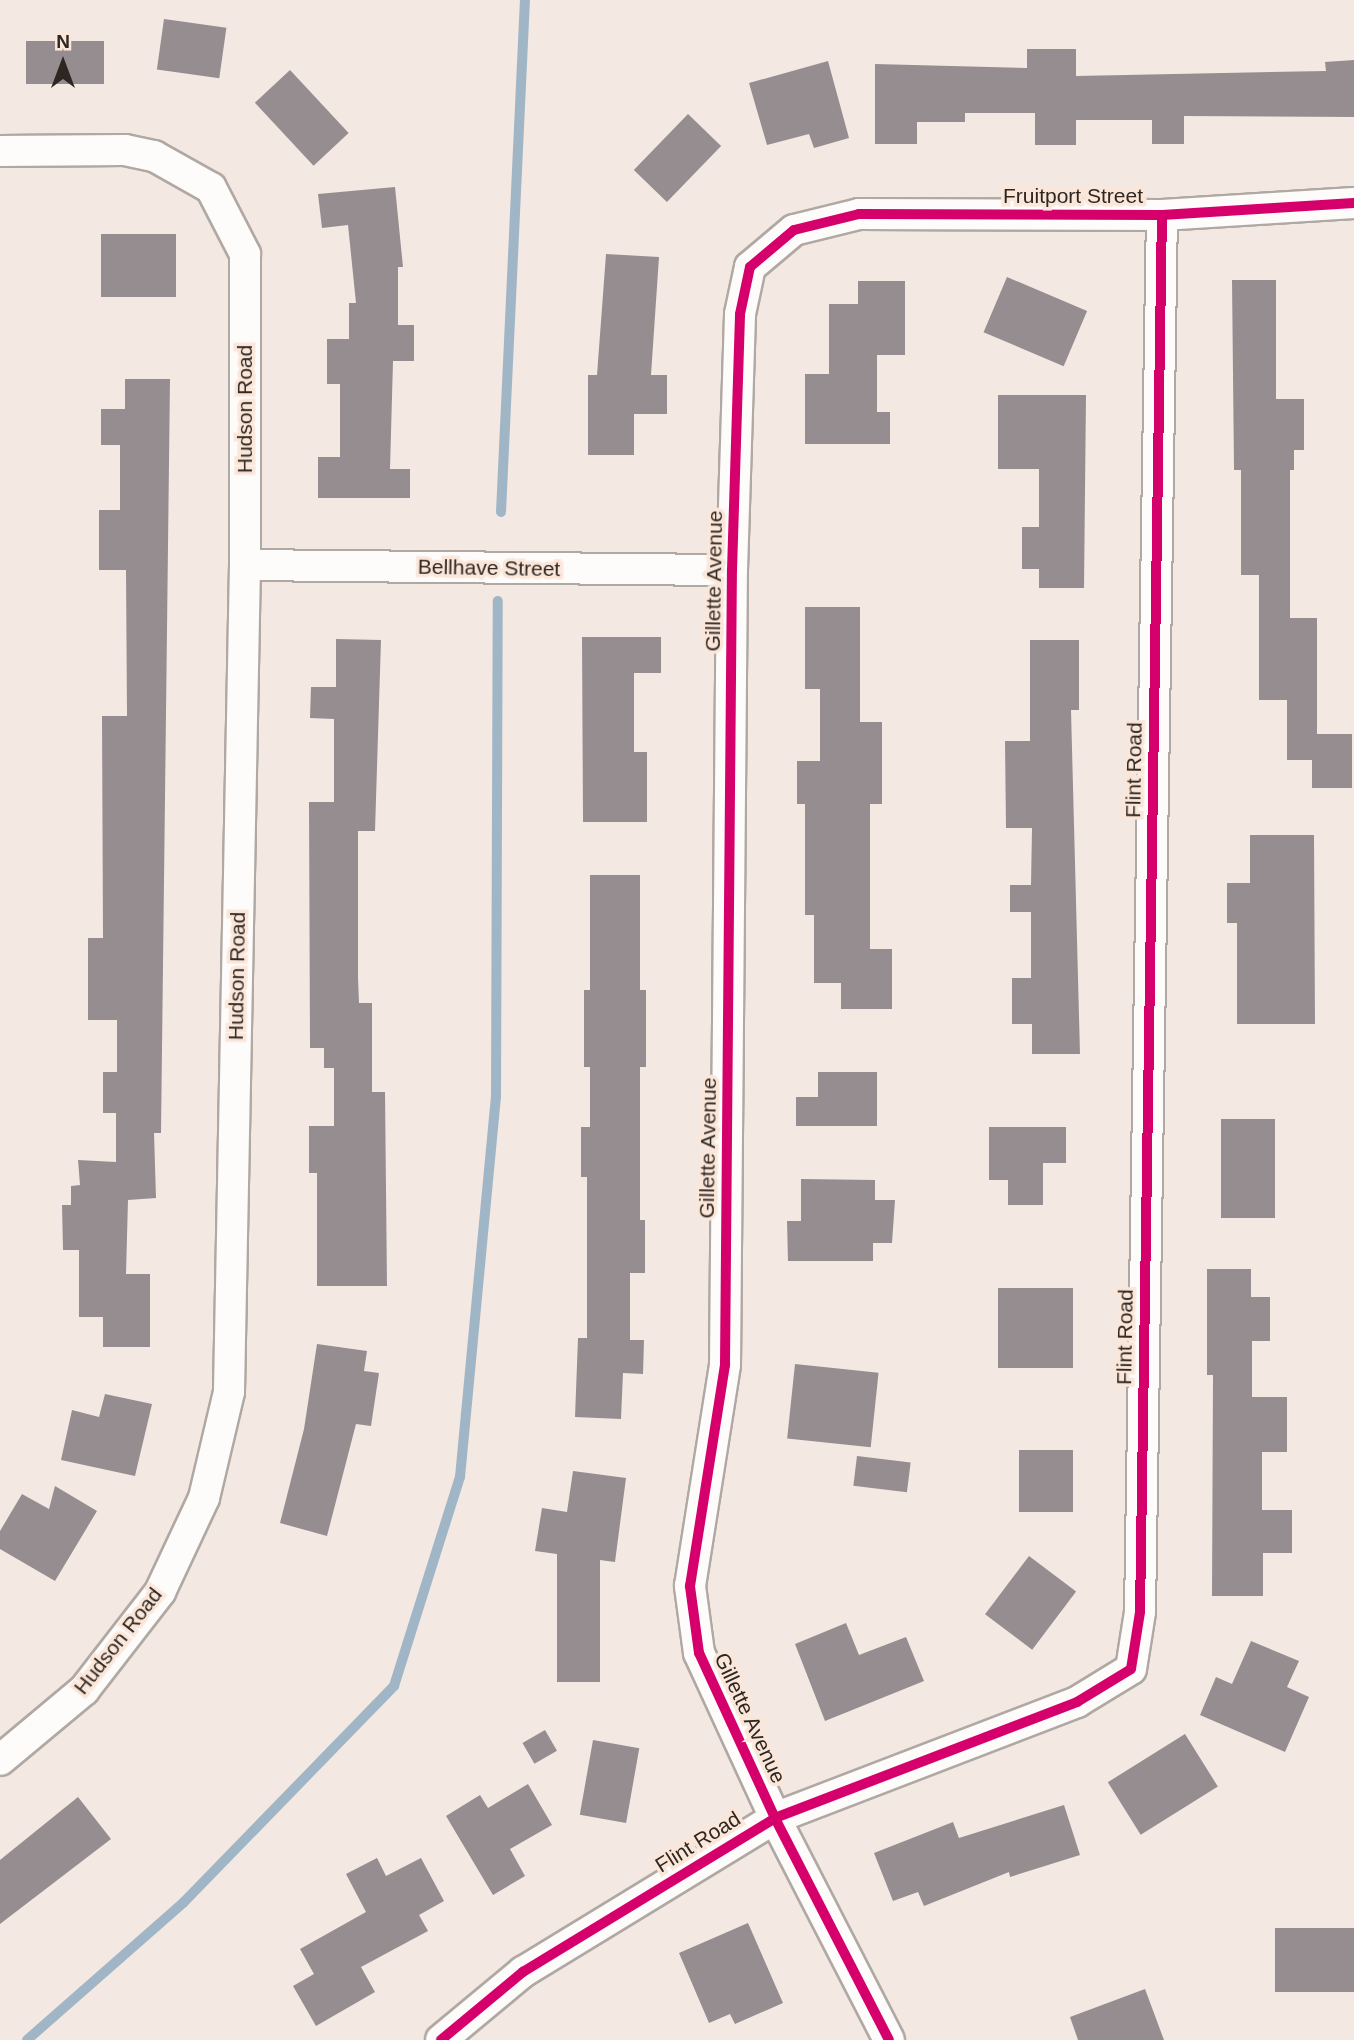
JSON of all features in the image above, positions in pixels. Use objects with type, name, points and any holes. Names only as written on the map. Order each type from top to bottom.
[{"type":"street","name":"Hudson Road","points":[[0,151],[125,150],[154,156],[211,188],[245,254],[245,565],[229,1392],[204,1498],[160,1591],[84,1689],[0,1760]]},
{"type":"street","name":"Fruitport Street","points":[[794,230],[859,214],[1162,215],[1354,203]]},
{"type":"street","name":"Flint Road","points":[[441,2040],[523,1972],[775,1818],[1077,1702],[1130,1669],[1140,1612],[1162,215]]},
{"type":"street","name":"Gillette Avenue","points":[[794,230],[750,267],[740,314],[732,570],[725,1366],[690,1586],[699,1653],[775,1818],[889,2040]]},
{"type":"street","name":"Bellhave Street","points":[[245,565],[732,570]]},
{"type":"building","points":[[164,19],[226,28],[219,78],[157,70]]},
{"type":"building","points":[[26,41],[104,41],[104,84],[26,84]]},
{"type":"building","points":[[1027,49],[1076,49],[1076,76],[1326,71],[1325,62],[1354,60],[1354,117],[1184,116],[1184,144],[1152,144],[1152,120],[1076,120],[1076,145],[1035,145],[1035,113],[965,113],[965,122],[917,122],[917,144],[875,144],[875,64],[1027,68]]},
{"type":"building","points":[[828,61],[849,138],[814,148],[809,134],[767,145],[749,83]]},
{"type":"building","points":[[290,70],[349,133],[314,166],[255,103]]},
{"type":"building","points":[[688,114],[721,146],[667,202],[634,170]]},
{"type":"building","points":[[395,187],[403,267],[398,267],[398,325],[414,325],[414,361],[393,361],[390,469],[410,469],[410,498],[318,498],[318,457],[340,457],[340,384],[327,384],[327,339],[349,339],[349,303],[356,303],[348,225],[322,228],[318,194]]},
{"type":"building","points":[[101,234],[176,234],[176,297],[101,297]]},
{"type":"building","points":[[606,254],[659,257],[651,375],[667,375],[667,414],[634,414],[634,455],[588,455],[588,375],[597,375]]},
{"type":"building","points":[[1007,277],[1087,311],[1064,366],[984,332]]},
{"type":"building","points":[[1232,280],[1276,280],[1276,399],[1304,399],[1304,450],[1294,450],[1294,470],[1290,470],[1290,618],[1317,618],[1317,734],[1352,734],[1352,788],[1312,788],[1312,760],[1287,760],[1287,700],[1259,700],[1259,575],[1241,575],[1241,470],[1234,470]]},
{"type":"building","points":[[858,281],[905,281],[905,355],[877,355],[877,412],[890,412],[890,444],[805,444],[805,374],[829,374],[829,304],[858,304]]},
{"type":"building","points":[[125,379],[170,379],[161,1133],[154,1133],[156,1198],[128,1200],[126,1274],[150,1274],[150,1347],[103,1347],[103,1317],[79,1317],[79,1250],[63,1250],[62,1205],[71,1205],[71,1186],[80,1185],[78,1160],[116,1162],[116,1113],[103,1113],[103,1072],[117,1072],[117,1020],[88,1020],[88,938],[103,938],[102,716],[127,716],[126,570],[99,570],[99,510],[120,510],[120,445],[101,445],[101,409],[125,409]]},
{"type":"building","points":[[998,395],[1086,395],[1084,588],[1039,588],[1039,569],[1022,569],[1022,527],[1039,527],[1039,469],[998,469]]},
{"type":"building","points":[[805,607],[860,607],[860,722],[882,722],[882,804],[870,804],[870,949],[892,949],[892,1009],[841,1009],[841,983],[814,983],[814,915],[805,915],[805,804],[797,804],[797,761],[820,761],[820,689],[805,689]]},
{"type":"building","points":[[582,637],[661,637],[661,673],[634,673],[634,752],[647,752],[647,822],[583,822]]},
{"type":"building","points":[[336,639],[381,640],[375,831],[358,831],[358,978],[359,1003],[372,1003],[372,1092],[385,1092],[387,1286],[317,1286],[317,1173],[309,1173],[309,1126],[334,1126],[334,1068],[324,1068],[324,1048],[310,1048],[309,802],[334,802],[334,719],[310,718],[311,687],[336,687]]},
{"type":"building","points":[[1030,640],[1079,640],[1079,710],[1071,710],[1080,1054],[1032,1054],[1032,1024],[1012,1024],[1012,978],[1031,978],[1031,912],[1010,912],[1010,885],[1031,885],[1032,828],[1006,828],[1005,741],[1030,741]]},
{"type":"building","points":[[1250,835],[1314,835],[1315,1024],[1237,1024],[1237,923],[1227,923],[1227,883],[1250,883]]},
{"type":"building","points":[[590,875],[640,875],[640,990],[646,990],[646,1067],[640,1067],[640,1220],[645,1220],[645,1273],[630,1273],[630,1340],[644,1340],[643,1374],[623,1373],[621,1419],[575,1417],[578,1338],[587,1338],[587,1177],[581,1177],[581,1127],[590,1127],[590,1067],[584,1067],[584,990],[590,990]]},
{"type":"building","points":[[818,1072],[877,1072],[877,1126],[796,1126],[796,1097],[818,1097]]},
{"type":"building","points":[[1221,1119],[1275,1119],[1275,1218],[1221,1218]]},
{"type":"building","points":[[989,1127],[1066,1127],[1066,1163],[1043,1163],[1043,1205],[1008,1205],[1008,1180],[989,1180]]},
{"type":"building","points":[[801,1179],[875,1180],[875,1200],[895,1200],[892,1243],[873,1243],[873,1261],[788,1261],[787,1221],[801,1221]]},
{"type":"building","points":[[1207,1269],[1251,1269],[1251,1297],[1270,1297],[1270,1341],[1252,1341],[1252,1397],[1287,1397],[1287,1452],[1262,1452],[1262,1510],[1292,1510],[1292,1553],[1263,1553],[1263,1596],[1212,1596],[1213,1375],[1207,1375]]},
{"type":"building","points":[[998,1288],[1073,1288],[1073,1368],[998,1368]]},
{"type":"building","points":[[317,1344],[367,1351],[364,1371],[379,1373],[371,1426],[356,1424],[327,1536],[280,1523],[304,1429]]},
{"type":"building","points":[[795,1364],[879,1373],[871,1447],[787,1439]]},
{"type":"building","points":[[105,1394],[152,1404],[135,1476],[61,1460],[72,1410],[99,1417]]},
{"type":"building","points":[[1019,1450],[1073,1450],[1073,1512],[1019,1512]]},
{"type":"building","points":[[857,1456],[911,1463],[907,1492],[853,1486]]},
{"type":"building","points":[[573,1471],[626,1478],[615,1562],[600,1560],[600,1682],[557,1682],[557,1554],[535,1551],[542,1508],[567,1512]]},
{"type":"building","points":[[55,1486],[97,1511],[55,1581],[0,1549],[0,1531],[22,1494],[49,1509]]},
{"type":"building","points":[[1029,1556],[1076,1592],[1032,1650],[985,1614]]},
{"type":"building","points":[[846,1623],[859,1655],[906,1637],[924,1681],[825,1721],[795,1644]]},
{"type":"building","points":[[1251,1641],[1299,1661],[1287,1687],[1309,1697],[1285,1752],[1200,1715],[1216,1677],[1232,1684]]},
{"type":"building","points":[[545,1730],[557,1751],[534,1764],[522,1743]]},
{"type":"building","points":[[1185,1734],[1218,1787],[1141,1835],[1108,1782]]},
{"type":"building","points":[[593,1740],[639,1748],[626,1823],[580,1815]]},
{"type":"building","points":[[528,1784],[552,1825],[510,1849],[525,1876],[493,1895],[446,1816],[480,1795],[488,1808]]},
{"type":"building","points":[[78,1797],[111,1839],[0,1924],[0,1860]]},
{"type":"building","points":[[1064,1805],[1080,1855],[1010,1877],[1009,1872],[924,1906],[918,1892],[893,1901],[874,1853],[953,1822],[959,1838]]},
{"type":"building","points":[[377,1858],[386,1876],[421,1858],[444,1901],[419,1915],[428,1931],[361,1967],[375,1992],[316,2026],[293,1986],[314,1974],[300,1949],[366,1912],[346,1874]]},
{"type":"building","points":[[748,1923],[783,2003],[735,2024],[730,2014],[709,2023],[679,1953]]},
{"type":"building","points":[[1275,1928],[1354,1928],[1354,1992],[1275,1992]]},
{"type":"building","points":[[1145,1989],[1164,2040],[1078,2040],[1070,2017]]},
{"type":"waterway","points":[[501,512],[525,0]]},
{"type":"waterway","points":[[27,2040],[183,1903],[394,1686],[460,1477],[496,1097],[498,601]]},
{"type":"cycle path","points":[[889,2040],[775,1818],[699,1653],[690,1586],[725,1365],[732,570],[740,314],[750,267],[794,230],[859,214],[1162,215],[1354,203]]},
{"type":"cycle path","points":[[441,2040],[523,1972],[775,1818],[1077,1702],[1131,1669],[1140,1612],[1162,215]]}]
